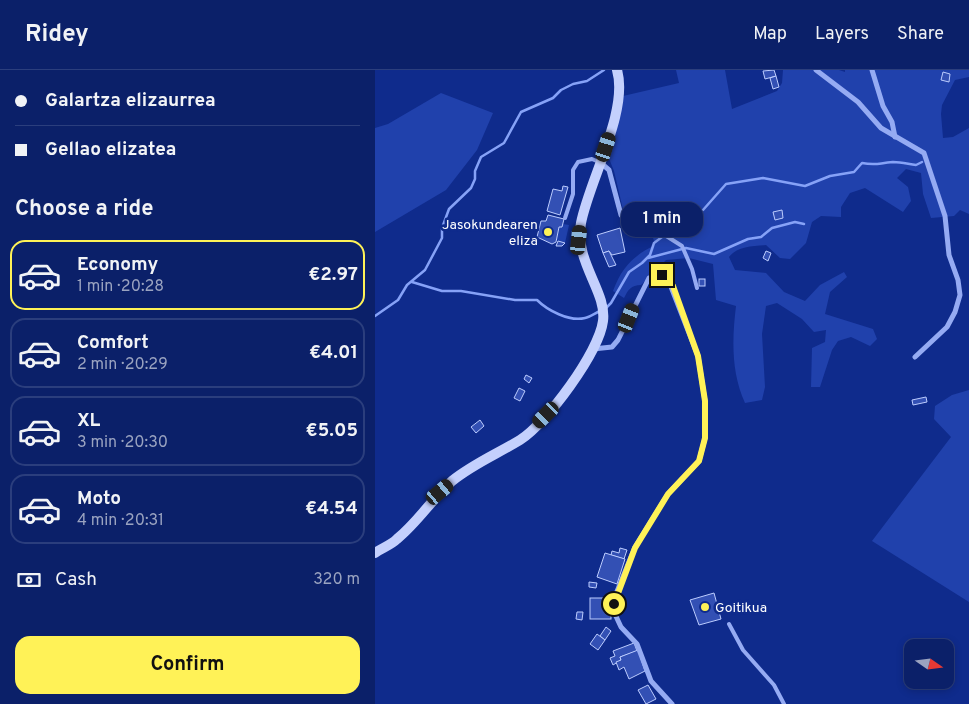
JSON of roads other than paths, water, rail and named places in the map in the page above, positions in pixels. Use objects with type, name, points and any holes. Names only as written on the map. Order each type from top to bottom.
[{"type":"street","points":[[375,553],[396,540],[440,492],[461,474],[529,433],[565,393],[593,349],[603,320],[601,302],[586,266],[579,240],[581,222],[611,131],[620,92],[617,70]]},
{"type":"street","points":[[816,70],[858,102],[881,128],[924,153],[928,160],[939,204],[945,216],[952,266],[959,286],[958,305],[947,326],[915,356]]},
{"type":"street","points":[[872,70],[883,106],[892,122],[895,137]]},
{"type":"street","points":[[601,162],[609,170],[621,215]]},
{"type":"street","points":[[593,349],[612,347],[618,340],[649,278],[662,275],[668,279],[698,356],[705,401],[705,438],[699,461],[668,494],[637,543],[616,594],[614,612],[621,627],[637,644],[651,681],[672,704]]},
{"type":"lane","points":[[565,218],[573,194],[573,170],[578,162],[592,159],[601,162]]},
{"type":"lane","points":[[621,215],[641,220],[682,246],[697,288]]},
{"type":"lane","points":[[729,624],[743,650],[774,685],[785,704]]},
{"type":"waterway","points":[[375,316],[398,300],[407,285],[425,270],[442,238],[442,228],[449,209],[471,188],[481,157],[504,143],[521,112],[553,98],[561,90],[573,84],[587,81],[604,70]]},
{"type":"waterway","points":[[606,308],[611,303],[629,272],[650,255],[654,243],[686,219],[703,210],[726,184],[763,178],[805,186],[830,176],[854,172],[862,163],[896,162],[916,165],[922,162]]},
{"type":"waterway","points":[[648,258],[686,248],[714,254],[748,239],[761,237],[772,228],[795,222],[804,224]]},
{"type":"waterway","points":[[412,282],[442,291],[461,291],[515,300],[537,300],[546,308],[565,317],[585,318],[600,311]]},
{"type":"place","name":"Jasokundearen eliza","points":[[548,232]]},
{"type":"place","name":"Goitikua","points":[[705,607]]}]
